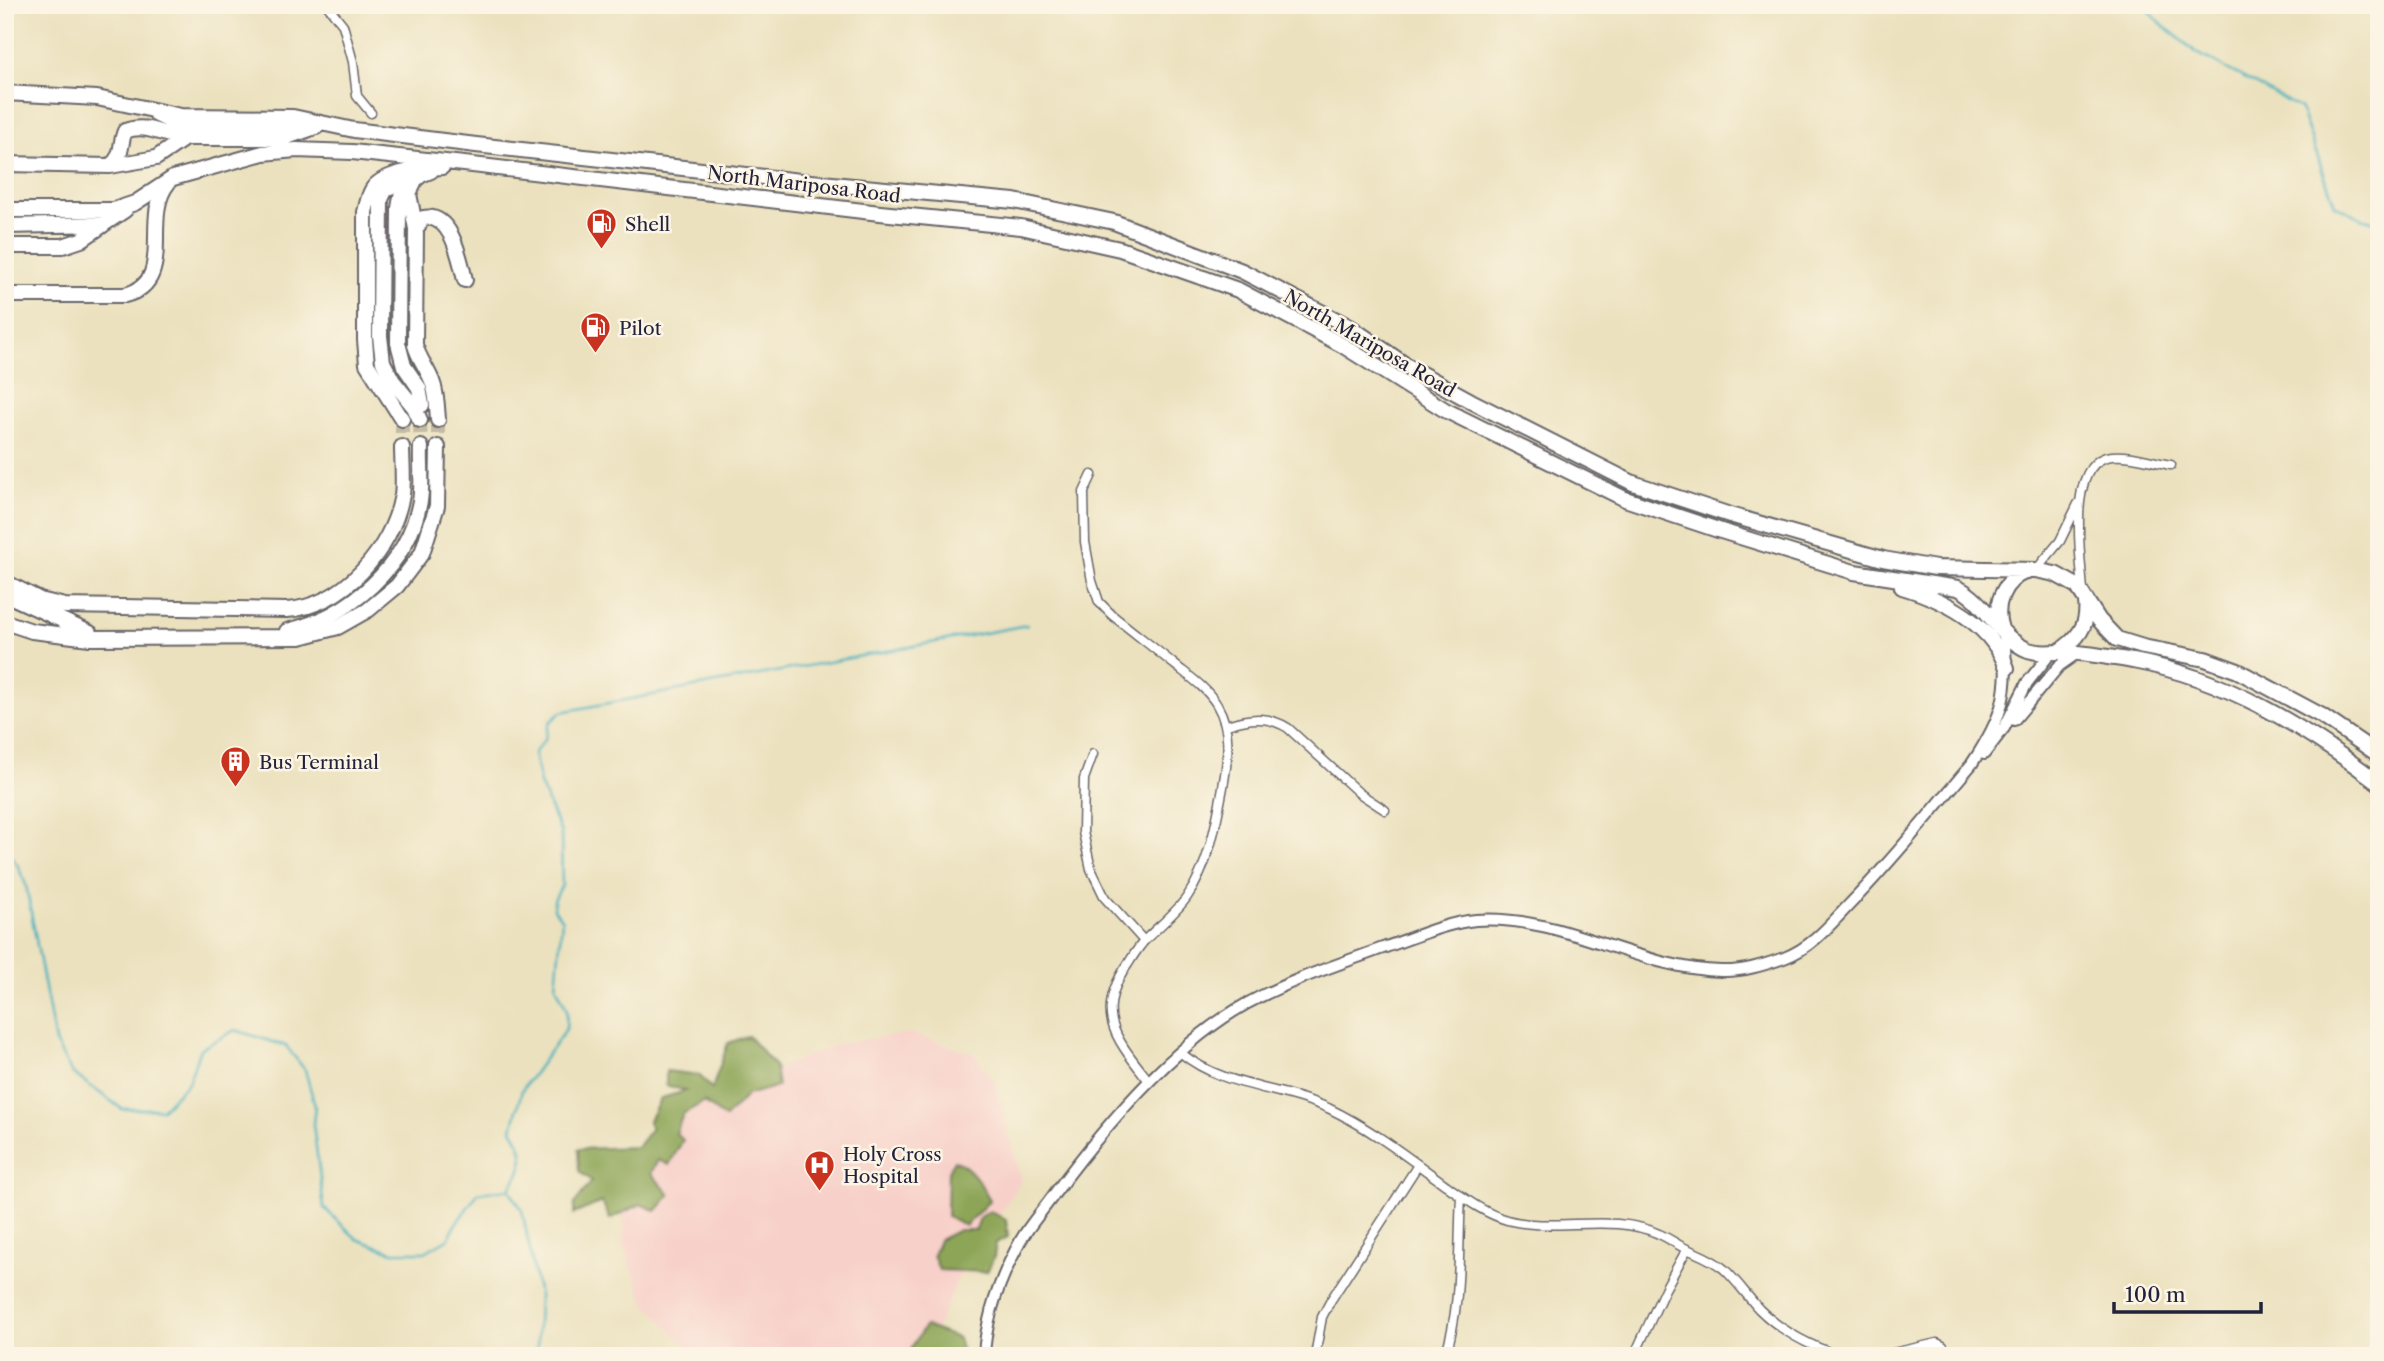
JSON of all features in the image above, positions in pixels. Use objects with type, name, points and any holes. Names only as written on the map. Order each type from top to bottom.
[{"type":"highway","points":[[5,93],[97,98],[190,116],[293,117],[335,127]]},
{"type":"highway","points":[[150,110],[182,127],[335,127]]},
{"type":"highway","points":[[110,166],[122,152],[124,131],[132,128],[155,129],[178,138],[284,138],[316,127]]},
{"type":"highway","name":"North Mariposa Road","points":[[335,127],[800,181],[1014,201],[1114,222],[1242,271],[1350,327],[1406,366],[1633,483],[1730,515],[1883,559],[1936,568],[2032,570],[2055,574],[2069,580],[2117,639],[2143,647],[2187,654],[2221,665],[2272,688],[2325,718],[2379,755]]},
{"type":"highway","points":[[352,152],[354,130]]},
{"type":"highway","points":[[5,164],[110,166],[156,158],[186,138]]},
{"type":"highway","name":"North Mariposa Road","points":[[5,246],[63,246],[81,240],[173,178],[263,153],[296,150],[352,152],[1021,227],[1121,248],[1238,290],[1342,345],[1445,410],[1625,499],[1854,572],[1958,588],[1978,602],[2003,632],[2018,645],[2031,651],[2142,663],[2196,678],[2236,693],[2296,725],[2379,783]]},
{"type":"highway","points":[[419,420],[367,365],[365,234],[368,198],[378,182],[409,180],[458,165]]},
{"type":"highway","points":[[419,420],[422,404],[419,388],[404,366],[398,343],[400,199],[409,180],[458,165]]},
{"type":"highway","points":[[5,295],[125,295],[144,288],[154,269],[158,203],[162,191],[173,178]]},
{"type":"highway","points":[[409,180],[416,229],[415,345],[432,381],[419,420]]},
{"type":"highway","points":[[409,180],[407,343],[412,361],[426,385],[419,420]]},
{"type":"highway","points":[[5,210],[114,210],[135,203]]},
{"type":"highway","points":[[416,229],[424,218],[431,216],[440,220],[458,250],[464,280]]},
{"type":"highway","points":[[5,226],[104,224]]},
{"type":"highway","points":[[5,582],[40,600],[65,606],[286,610],[307,607],[327,599],[356,578],[380,547],[396,516],[420,447]]},
{"type":"highway","points":[[256,637],[298,628],[338,610],[361,595],[384,573],[405,544],[420,501],[420,447]]},
{"type":"highway","points":[[5,622],[32,631],[90,638],[300,637],[338,626],[368,610],[397,586],[422,553],[437,506],[420,447]]},
{"type":"highway","points":[[2003,632],[1998,608],[2002,594],[2016,576],[2032,570]]},
{"type":"highway","points":[[5,572],[66,602],[96,607]]},
{"type":"highway","points":[[1854,572],[1920,592],[1954,607],[1998,647],[2007,667]]},
{"type":"highway","points":[[5,594],[91,634],[113,638]]},
{"type":"highway","points":[[2054,653],[2072,642],[2081,632],[2086,618],[2084,598]]},
{"type":"highway","points":[[5,604],[58,628],[90,638]]},
{"type":"highway","points":[[5,612],[31,625],[65,636]]},
{"type":"highway","points":[[2296,725],[2314,727],[2325,718]]},
{"type":"street","points":[[327,5],[343,25],[353,62],[357,96],[371,113]]},
{"type":"street","points":[[2032,570],[2065,532],[2080,499],[2087,471],[2095,463],[2105,457],[2119,456],[2171,465]]},
{"type":"street","points":[[1093,475],[1084,492],[1085,542],[1099,602],[1207,691],[1227,725],[1227,761],[1203,871],[1186,899],[1144,941],[1116,982],[1109,1011],[1119,1040],[1149,1081]]},
{"type":"street","points":[[2080,499],[2084,598]]},
{"type":"street","points":[[1971,765],[1997,720],[2004,701],[2007,667],[2003,632]]},
{"type":"street","points":[[1996,740],[2021,692],[2033,674],[2054,653]]},
{"type":"street","points":[[984,1356],[985,1336],[995,1297],[1022,1237],[1085,1153],[1149,1081],[1222,1020],[1245,1005],[1294,981],[1439,928],[1473,920],[1507,920],[1554,930],[1688,968],[1724,971],[1756,967],[1788,956],[1812,942],[1871,882],[1971,765],[2005,733],[2059,666],[2076,654]]},
{"type":"street","points":[[1227,725],[1251,719],[1276,720],[1288,727],[1359,793],[1385,810]]},
{"type":"street","points":[[1093,754],[1084,779],[1083,832],[1091,869],[1105,898],[1144,941]]},
{"type":"street","points":[[1181,1053],[1196,1065],[1216,1075],[1294,1095],[1326,1108],[1380,1138],[1461,1196],[1494,1216],[1532,1224],[1629,1225],[1660,1234],[1706,1256],[1723,1268],[1760,1310],[1783,1330],[1816,1348],[1840,1356]]},
{"type":"street","points":[[1315,1356],[1322,1317],[1331,1300],[1418,1165]]},
{"type":"street","points":[[1445,1356],[1456,1306],[1461,1196]]},
{"type":"street","points":[[1634,1356],[1687,1249]]},
{"type":"street","points":[[1880,1356],[1937,1343],[1949,1356]]},
{"type":"shaded area","name":"Holy Cross Hospital","points":[[910,1033],[973,1053],[994,1080],[1021,1181],[957,1281],[925,1356],[695,1356],[644,1301],[623,1244],[624,1203],[651,1140],[718,1093],[837,1044]]},
{"type":"green space","points":[[748,1036],[775,1066],[778,1086],[747,1095],[725,1118],[704,1102],[683,1114],[676,1134],[683,1140],[669,1165],[658,1160],[651,1173],[670,1195],[656,1211],[641,1204],[610,1219],[602,1202],[574,1214],[574,1204],[592,1181],[579,1171],[578,1149],[637,1147],[652,1128],[648,1122],[661,1098],[686,1091],[666,1085],[666,1071],[699,1075],[712,1089],[728,1043]]},
{"type":"green space","points":[[954,1160],[971,1172],[990,1200],[965,1226],[947,1216],[948,1171]]},
{"type":"green space","points":[[990,1211],[1006,1220],[1008,1237],[996,1243],[994,1257],[987,1272],[939,1270],[933,1255],[939,1240],[959,1230],[976,1230],[980,1217]]},
{"type":"green space","points":[[925,1326],[958,1338],[963,1356],[909,1356]]},
{"type":"waterway","points":[[2144,5],[2159,22],[2197,53],[2300,108],[2335,205],[2361,218],[2379,223]]},
{"type":"waterway","points":[[510,1188],[523,1159],[512,1129],[522,1090],[566,1029],[567,1010],[556,986],[562,920],[554,909],[554,900],[562,885],[561,833],[540,784],[534,753],[545,739],[549,723],[561,712],[1027,625]]},
{"type":"waterway","points":[[5,849],[17,864],[26,885],[55,1042],[71,1072],[122,1109],[162,1109],[188,1083],[200,1049],[235,1030],[286,1046],[305,1070],[315,1106],[313,1124],[324,1208],[357,1239],[393,1252],[425,1252],[449,1238],[478,1193],[509,1189],[522,1210],[539,1296],[537,1356]]},
{"type":"tunnel","points":[[402,419],[402,447]]},
{"type":"tunnel","points":[[420,420],[421,447]]},
{"type":"tunnel","points":[[438,420],[438,447]]},
{"type":"place","name":"Shell","points":[[602,251]]},
{"type":"place","name":"Pilot","points":[[596,355]]},
{"type":"place","name":"Bus Terminal","points":[[236,789]]},
{"type":"place","name":"Holy Cross Hospital","points":[[820,1192]]}]
